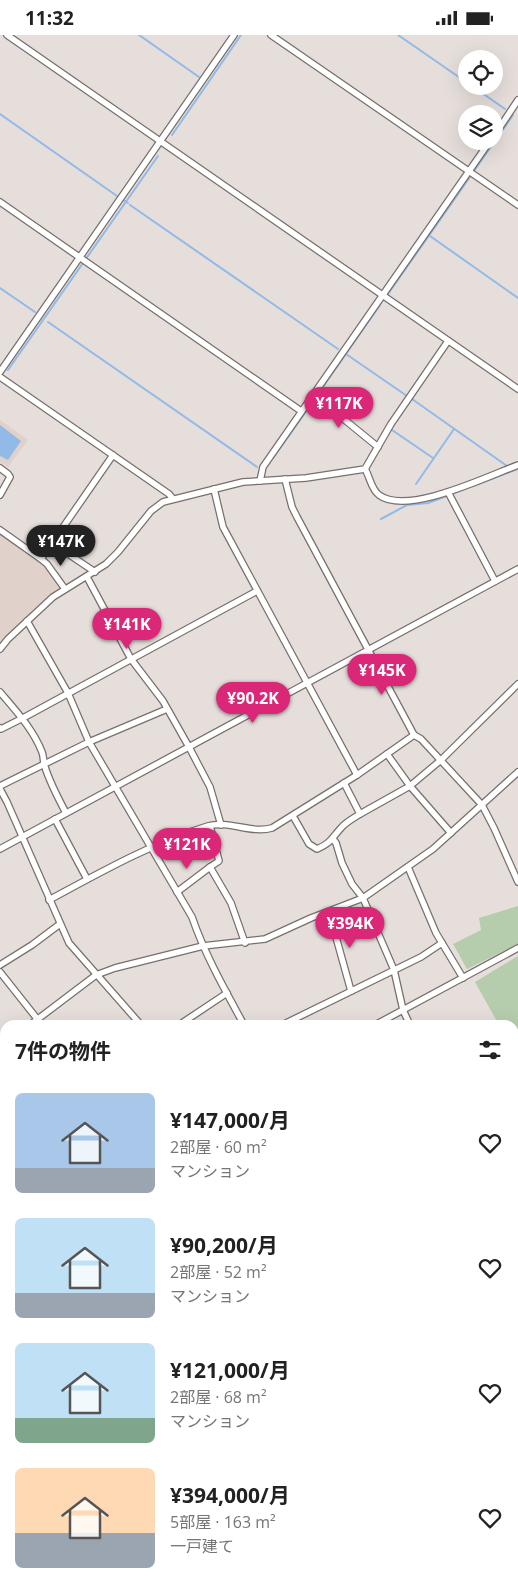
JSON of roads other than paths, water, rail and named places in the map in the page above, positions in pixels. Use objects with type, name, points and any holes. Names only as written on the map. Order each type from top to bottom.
[{"type":"street","points":[[7,35],[518,389]]},
{"type":"street","points":[[0,371],[83,260],[160,142],[234,35]]},
{"type":"street","points":[[271,35],[518,205]]},
{"type":"street","points":[[503,123],[518,101]]},
{"type":"street","points":[[260,481],[263,467],[484,150]]},
{"type":"street","points":[[0,202],[302,411]]},
{"type":"street","points":[[365,469],[391,424],[448,341]]},
{"type":"street","points":[[0,377],[169,494],[173,499]]},
{"type":"street","points":[[313,394],[378,447]]},
{"type":"street","points":[[41,559],[113,455]]},
{"type":"street","points":[[365,469],[372,487],[382,497],[393,500],[412,501],[429,499],[518,465]]},
{"type":"street","points":[[0,468],[10,477],[0,495]]},
{"type":"street","points":[[0,649],[53,597],[106,564],[151,511],[163,503],[243,483],[306,478],[365,469]]},
{"type":"street","points":[[286,479],[295,512],[414,735],[421,739],[482,805],[518,882]]},
{"type":"street","points":[[214,489],[223,527],[357,775]]},
{"type":"street","points":[[448,492],[495,581]]},
{"type":"street","points":[[0,530],[41,559],[65,589]]},
{"type":"street","points":[[52,543],[95,571]]},
{"type":"street","points":[[0,849],[518,569]]},
{"type":"street","points":[[87,577],[131,659],[167,709],[189,747],[210,787],[221,825]]},
{"type":"street","points":[[0,728],[2,729],[23,718],[257,591]]},
{"type":"street","points":[[27,621],[68,693],[89,742],[192,917],[203,946],[241,1020]]},
{"type":"street","points":[[293,816],[309,843],[317,849],[327,845],[342,827],[360,814],[410,785],[441,760],[518,684]]},
{"type":"street","points":[[0,692],[23,718],[44,754],[43,764],[66,813]]},
{"type":"street","points":[[136,1020],[69,943],[0,787],[89,742],[167,709]]},
{"type":"street","points":[[49,901],[151,846],[210,826],[221,825],[265,830],[272,828],[357,775],[414,735]]},
{"type":"street","points":[[387,754],[410,785],[451,833]]},
{"type":"street","points":[[0,972],[38,1019],[96,975],[115,968],[148,958],[203,946],[245,943],[265,939],[363,898],[433,849],[518,772]]},
{"type":"street","points":[[344,783],[360,814]]},
{"type":"street","points":[[55,819],[88,879]]},
{"type":"street","points":[[177,892],[200,873],[219,861],[210,826]]},
{"type":"street","points":[[333,839],[352,885],[363,898],[394,970],[403,1010],[408,1020]]},
{"type":"street","points":[[210,867],[231,903],[245,943]]},
{"type":"street","points":[[408,867],[436,933],[462,978]]},
{"type":"street","points":[[329,912],[351,991]]},
{"type":"street","points":[[0,965],[32,945],[60,924]]},
{"type":"street","points":[[292,1020],[421,957],[442,943]]},
{"type":"street","points":[[384,1020],[518,948]]},
{"type":"street","points":[[186,1020],[226,993]]},
{"type":"water","points":[[0,425],[21,441],[8,460],[0,456]]},
{"type":"waterway","points":[[139,35],[199,77]]},
{"type":"waterway","points":[[172,135],[241,35]]},
{"type":"waterway","points":[[398,35],[458,76]]},
{"type":"waterway","points":[[485,95],[505,109]]},
{"type":"waterway","points":[[0,114],[117,196]]},
{"type":"waterway","points":[[474,171],[513,115]]},
{"type":"waterway","points":[[8,370],[158,156]]},
{"type":"waterway","points":[[388,294],[470,177]]},
{"type":"waterway","points":[[123,200],[128,203]]},
{"type":"waterway","points":[[130,205],[338,349]]},
{"type":"waterway","points":[[430,236],[518,298]]},
{"type":"waterway","points":[[0,288],[35,312]]},
{"type":"waterway","points":[[318,394],[380,305]]},
{"type":"waterway","points":[[48,322],[257,467]]},
{"type":"waterway","points":[[346,354],[407,396]]},
{"type":"waterway","points":[[273,458],[315,399]]},
{"type":"waterway","points":[[412,399],[507,466]]},
{"type":"waterway","points":[[416,484],[454,429]]},
{"type":"waterway","points":[[392,430],[433,458]]},
{"type":"waterway","points":[[473,486],[518,469]]},
{"type":"waterway","points":[[452,494],[464,489]]},
{"type":"waterway","points":[[381,519],[407,505],[428,503],[447,496]]}]
